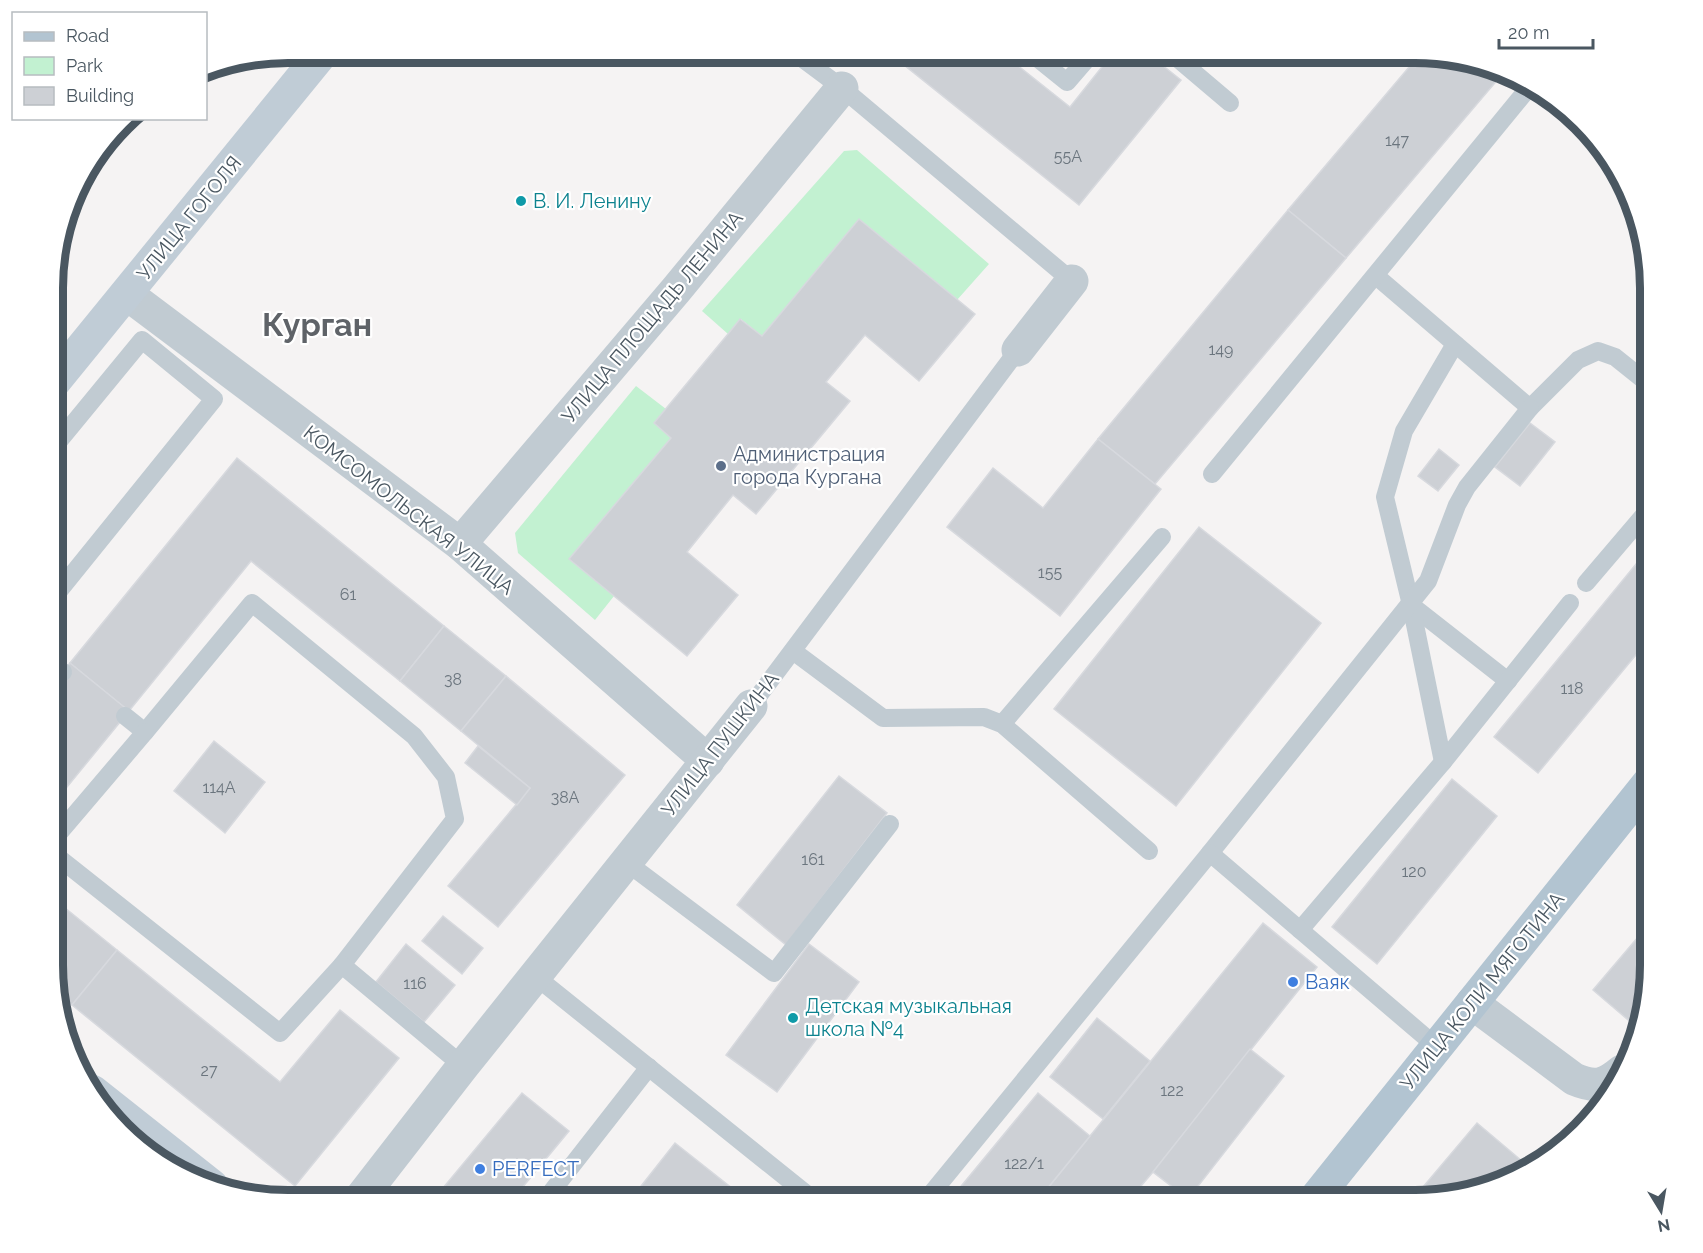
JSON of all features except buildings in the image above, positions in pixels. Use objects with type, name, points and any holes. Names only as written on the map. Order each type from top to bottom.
[{"type":"main road","name":"УЛИЦА ГОГОЛЯ","points":[[63,371],[313,63]]},
{"type":"main road","name":"УЛИЦА КОЛИ МЯГОТИНА","points":[[1322,1190],[1640,793]]},
{"type":"main road","points":[[118,1111],[186,1165]]},
{"type":"street","name":"УЛИЦА ПЛОЩАДЬ ЛЕНИНА","points":[[460,544],[620,358],[842,88]]},
{"type":"street","name":"УЛИЦА ПУШКИНА","points":[[1018,350],[1072,281]]},
{"type":"street","name":"КОМСОМОЛЬСКАЯ УЛИЦА","points":[[127,294],[460,544],[708,761]]},
{"type":"street","name":"УЛИЦА ПУШКИНА","points":[[367,1190],[751,706]]},
{"type":"street","points":[[1472,1003],[1574,1079],[1588,1085],[1606,1083]]},
{"type":"lane","points":[[808,63],[842,88],[1072,281]]},
{"type":"lane","points":[[1043,63],[1067,82],[1083,63]]},
{"type":"lane","points":[[1183,63],[1230,103]]},
{"type":"lane","points":[[1212,474],[1526,92]]},
{"type":"lane","points":[[1376,276],[1530,408]]},
{"type":"lane","points":[[63,436],[142,340],[214,399],[63,586]]},
{"type":"lane","points":[[1443,762],[1411,604],[1385,497],[1404,431],[1455,344]]},
{"type":"lane","name":"УЛИЦА ПУШКИНА","points":[[751,706],[1018,350]]},
{"type":"lane","points":[[934,1190],[1210,854],[1411,604],[1428,581],[1456,505],[1530,408],[1578,360],[1598,351],[1615,357],[1640,377]]},
{"type":"lane","points":[[1586,584],[1640,520]]},
{"type":"lane","points":[[1002,724],[1161,537]]},
{"type":"lane","points":[[63,829],[252,603],[414,736],[446,777],[455,819],[342,964],[280,1033],[63,861]]},
{"type":"lane","points":[[1300,930],[1443,762],[1570,603]]},
{"type":"lane","points":[[1411,604],[1508,681]]},
{"type":"lane","points":[[793,651],[883,718],[984,717],[1002,724],[1149,851]]},
{"type":"lane","points":[[125,716],[146,732]]},
{"type":"lane","points":[[626,862],[774,973],[890,825]]},
{"type":"lane","points":[[1210,854],[1437,1047]]},
{"type":"lane","points":[[342,964],[463,1066]]},
{"type":"lane","points":[[535,976],[802,1190]]},
{"type":"lane","points":[[553,1190],[649,1067]]},
{"type":"green space","points":[[857,150],[989,264],[957,300],[762,336],[741,319],[728,334],[702,311],[844,151]]},
{"type":"green space","points":[[636,386],[666,409],[654,423],[671,438],[570,559],[614,596],[595,620],[518,553],[515,533]]},
{"type":"place","name":"В. И. Ленину","points":[[521,201]]},
{"type":"place","name":"Администрация города Кургана","points":[[721,466]]},
{"type":"place","name":"Ваяк","points":[[1293,982]]},
{"type":"place","name":"Детская музыкальная школа №4","points":[[793,1018]]},
{"type":"place","name":"PERFECT","points":[[480,1169]]},
{"type":"district","name":"Курган","points":[[317,325]]}]
